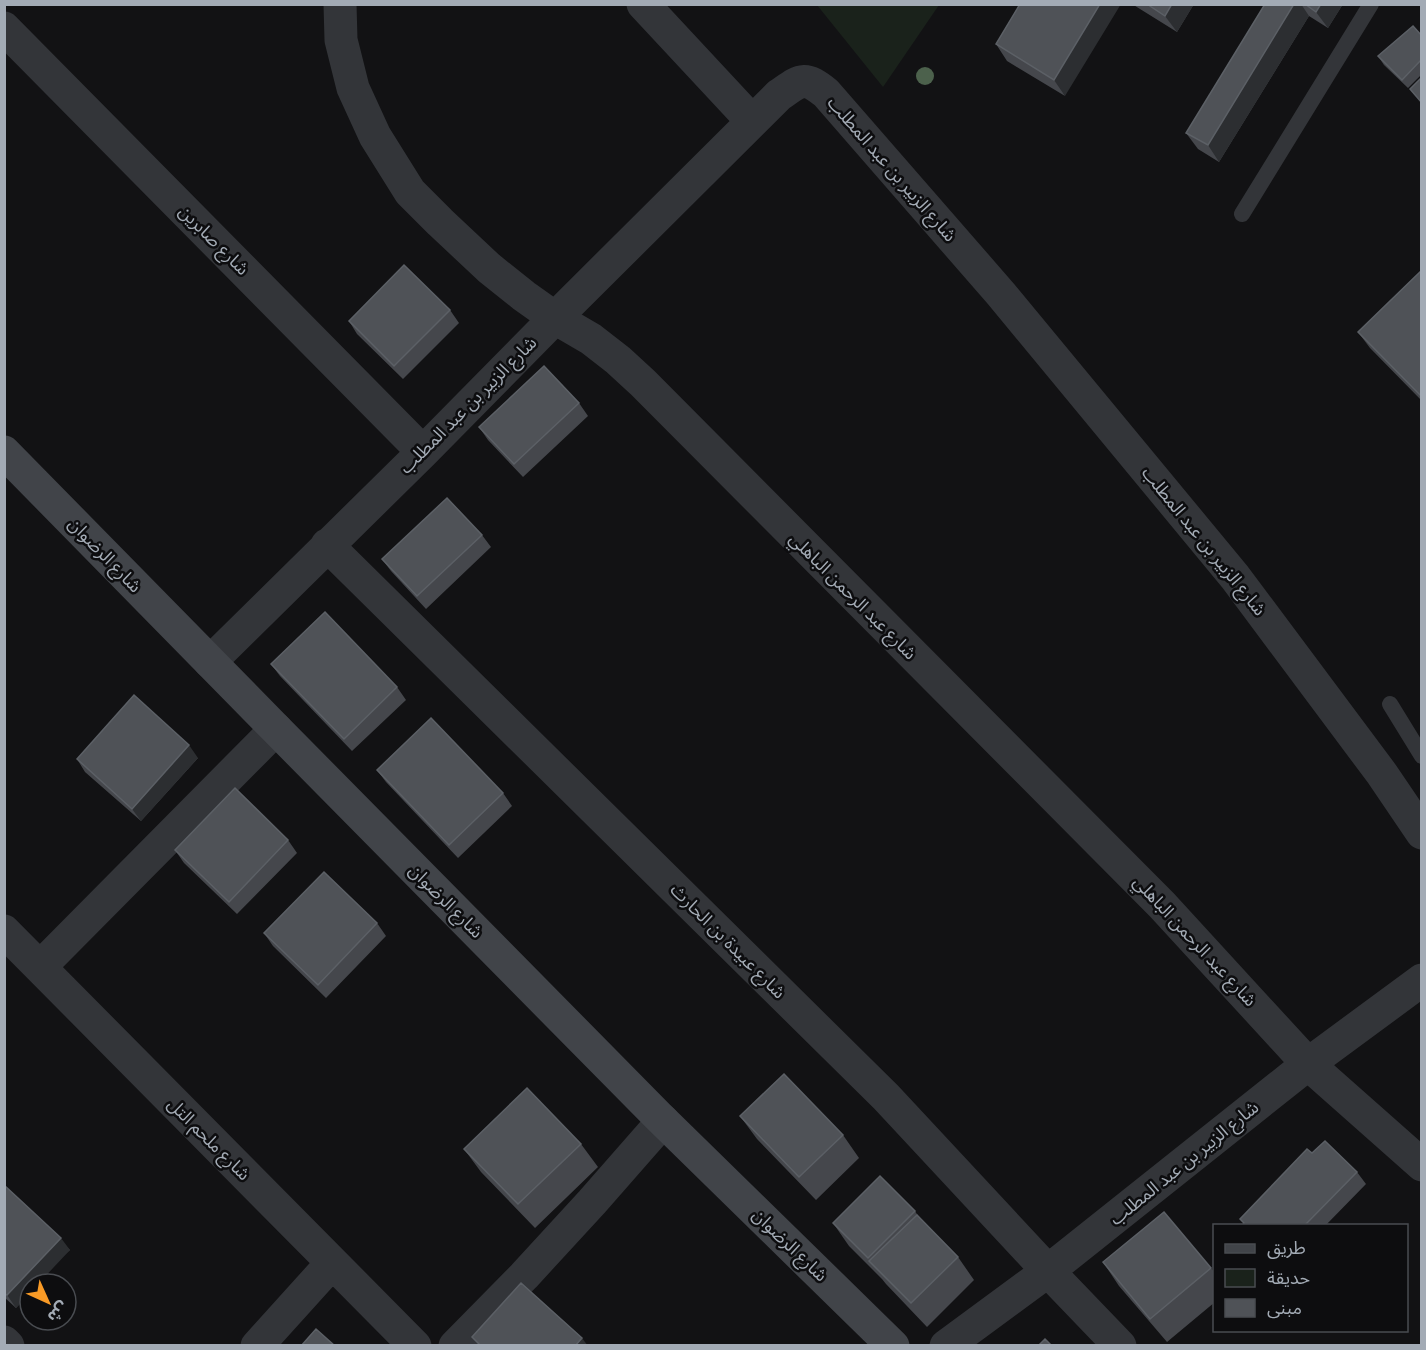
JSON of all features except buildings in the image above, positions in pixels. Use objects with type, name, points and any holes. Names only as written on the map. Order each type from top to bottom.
[{"type":"main road","name":"شارع الرضوان","points":[[4,452],[663,1121],[893,1346]]},
{"type":"street","name":"شارع عبد الرحمن الباهلي","points":[[340,4],[341,40],[353,88],[375,136],[410,192],[489,268],[555,318],[591,339],[643,383],[1162,904],[1308,1064],[1422,1165]]},
{"type":"street","points":[[643,4],[752,121]]},
{"type":"street","name":"شارع صابرين","points":[[4,28],[423,452]]},
{"type":"street","name":"شارع الزبير بن عبد المطلب","points":[[210,662],[423,452],[752,121],[779,95],[800,81],[809,81],[826,93],[1001,294],[1235,577],[1382,774],[1422,833]]},
{"type":"street","name":"شارع عبيدة بن الحارث","points":[[327,545],[886,1097],[1120,1346]]},
{"type":"street","points":[[40,967],[276,729]]},
{"type":"street","name":"شارع ملحم التل","points":[[4,931],[415,1346]]},
{"type":"street","name":"شارع الزبير بن عبد المطلب","points":[[946,1346],[1048,1271],[1308,1064],[1422,980]]},
{"type":"street","points":[[454,1346],[524,1276],[663,1121]]},
{"type":"street","points":[[257,1346],[332,1263]]},
{"type":"street","points":[[4,1342],[8,1346]]},
{"type":"lane","points":[[1242,214],[1371,4]]},
{"type":"lane","points":[[1390,704],[1422,756]]},
{"type":"green space","points":[[817,5],[939,5],[883,87]]}]
